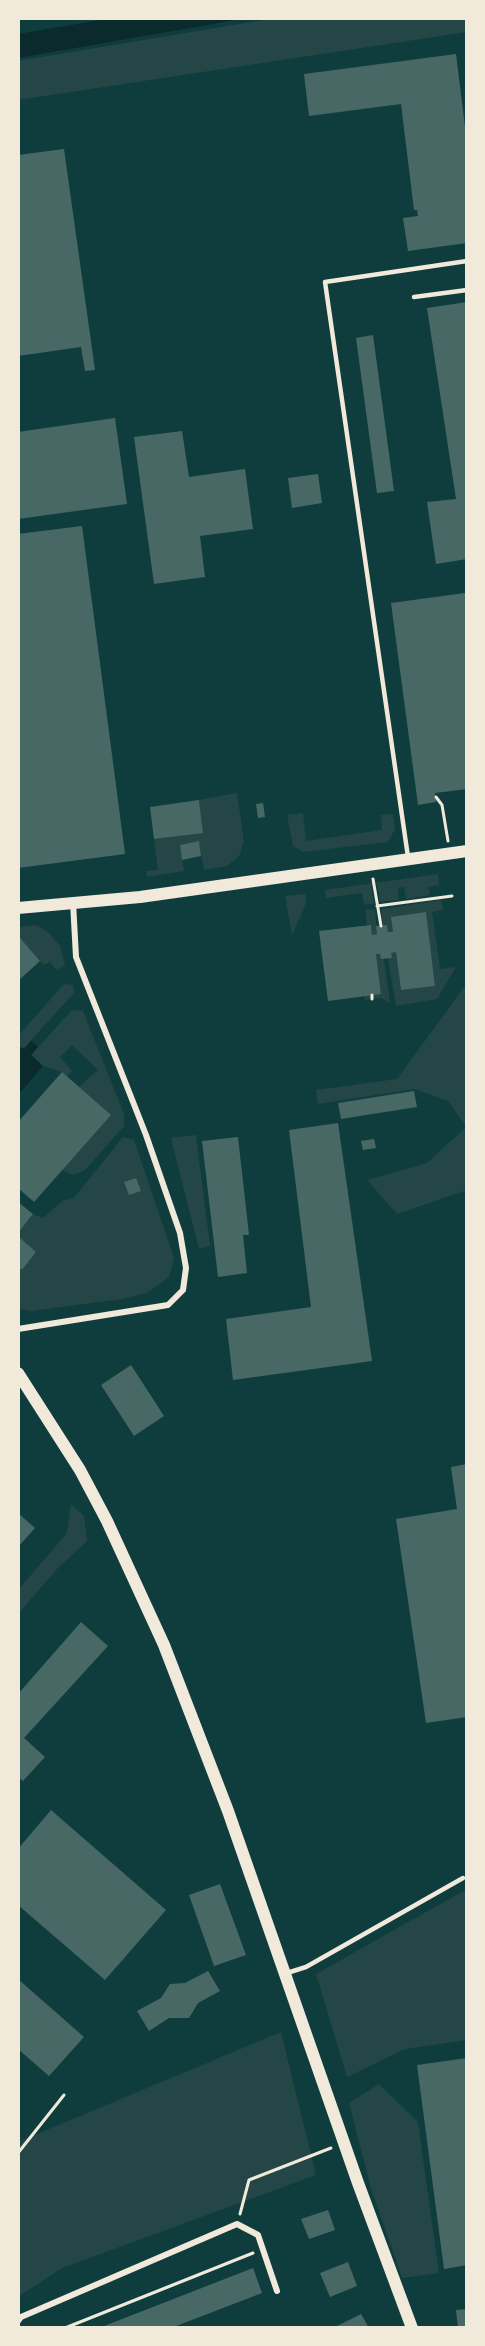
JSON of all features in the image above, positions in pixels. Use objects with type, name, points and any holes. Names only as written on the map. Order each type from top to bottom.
[{"type":"main road","points":[[18,908],[140,897],[467,851]]},
{"type":"main road","points":[[18,1373],[80,1470],[112,1531],[159,1635],[228,1811],[344,2143],[412,2328]]},
{"type":"street","points":[[18,1329],[168,1305],[183,1290],[186,1268],[180,1233],[146,1135],[76,957],[74,902]]},
{"type":"street","points":[[18,2321],[21,2316],[237,2224],[258,2235],[277,2291]]},
{"type":"lane","points":[[408,860],[325,282],[467,261]]},
{"type":"lane","points":[[414,297],[467,290]]},
{"type":"lane","points":[[285,1974],[306,1967],[463,1878]]},
{"type":"path","points":[[436,797],[442,805],[450,854]]},
{"type":"path","points":[[371,865],[381,926]]},
{"type":"path","points":[[378,906],[452,896]]},
{"type":"path","points":[[18,2153],[64,2095]]},
{"type":"path","points":[[237,2224],[249,2180],[344,2143]]},
{"type":"path","points":[[65,2328],[263,2249]]},
{"type":"shaded area","points":[[113,18],[247,18],[18,58],[18,34]]},
{"type":"shaded area","points":[[275,18],[467,18],[467,32],[18,100],[18,61]]},
{"type":"shaded area","points":[[237,793],[244,842],[239,856],[227,866],[204,870],[199,842],[180,845],[184,871],[147,877],[146,871],[158,870],[154,839],[203,832],[199,800]]},
{"type":"shaded area","points":[[303,813],[306,841],[382,830],[381,815],[393,814],[395,829],[388,842],[303,852],[293,846],[287,815]]},
{"type":"shaded area","points":[[438,874],[439,885],[428,887],[430,895],[406,899],[404,887],[398,888],[399,900],[380,902],[377,884],[371,885],[374,904],[364,905],[362,893],[326,898],[325,890]]},
{"type":"shaded area","points":[[305,894],[307,901],[292,935],[285,896]]},
{"type":"shaded area","points":[[441,900],[443,910],[432,912],[440,969],[456,967],[437,999],[396,1006],[388,958],[391,953],[396,952],[401,990],[435,986],[426,913],[392,917],[393,932],[388,932],[387,925],[383,925],[381,909]]},
{"type":"shaded area","points":[[375,909],[377,934],[372,935],[371,925],[367,925],[365,910]]},
{"type":"shaded area","points":[[35,925],[47,931],[60,946],[65,965],[56,970],[50,962],[44,965],[20,939],[18,940],[18,927]]},
{"type":"shaded area","points":[[376,954],[380,954],[381,959],[384,959],[390,1003],[381,998],[365,1000],[364,996],[381,994]]},
{"type":"shaded area","points":[[467,983],[467,1190],[397,1214],[367,1180],[427,1163],[466,1127],[448,1101],[415,1089],[318,1104],[316,1090],[397,1079]]},
{"type":"shaded area","points":[[64,984],[73,985],[74,993],[23,1049],[21,1047],[18,1051],[18,1036]]},
{"type":"shaded area","points":[[72,1010],[83,1011],[124,1114],[124,1126],[85,1170],[73,1175],[62,1170],[79,1087],[98,1070],[72,1045],[60,1057],[72,1071],[67,1077],[62,1072],[43,1066],[31,1055]]},
{"type":"shaded area","points":[[31,1041],[38,1047],[31,1055],[43,1066],[18,1095],[18,1051],[21,1047],[24,1049]]},
{"type":"shaded area","points":[[196,1135],[210,1246],[199,1249],[171,1138]]},
{"type":"shaded area","points":[[123,1137],[134,1140],[174,1258],[169,1277],[147,1293],[122,1299],[31,1311],[18,1309],[18,1267],[22,1270],[36,1252],[18,1236],[18,1233],[33,1214],[43,1218],[62,1201],[74,1198]]},
{"type":"shaded area","points":[[71,1504],[84,1516],[87,1541],[56,1570],[18,1614],[18,1590],[67,1533]]},
{"type":"shaded area","points":[[467,1889],[467,2040],[405,2049],[347,2077],[316,1974]]},
{"type":"shaded area","points":[[281,2032],[316,2175],[62,2268],[18,2297],[18,2142]]},
{"type":"shaded area","points":[[379,2084],[418,2122],[439,2273],[402,2278],[371,2188],[349,2103]]},
{"type":"building","points":[[456,54],[467,143],[467,243],[408,251],[403,218],[418,216],[417,210],[414,210],[401,104],[309,116],[304,74]]},
{"type":"building","points":[[64,149],[95,370],[85,371],[81,347],[18,356],[18,155]]},
{"type":"building","points":[[467,302],[467,559],[436,564],[427,502],[456,499],[427,308]]},
{"type":"building","points":[[373,335],[394,491],[377,493],[356,338]]},
{"type":"building","points":[[115,418],[127,504],[18,519],[18,432]]},
{"type":"building","points":[[182,431],[189,477],[245,469],[253,529],[200,536],[205,577],[154,584],[134,437]]},
{"type":"building","points":[[318,474],[322,503],[292,508],[288,478]]},
{"type":"building","points":[[82,526],[125,854],[18,868],[18,534]]},
{"type":"building","points":[[465,593],[467,610],[467,789],[435,793],[436,802],[418,805],[391,603]]},
{"type":"building","points":[[199,800],[203,833],[154,839],[150,807]]},
{"type":"building","points":[[263,803],[265,817],[258,818],[256,804]]},
{"type":"building","points":[[199,841],[201,856],[182,860],[180,845]]},
{"type":"building","points":[[426,912],[435,986],[401,990],[396,952],[391,953],[392,958],[381,959],[380,954],[376,954],[381,994],[328,1001],[319,931],[371,925],[372,935],[377,934],[376,926],[387,925],[388,932],[393,932],[391,917]]},
{"type":"building","points":[[20,938],[40,961],[18,981],[18,940]]},
{"type":"building","points":[[62,1072],[111,1115],[34,1202],[18,1188],[18,1122]]},
{"type":"building","points":[[414,1091],[417,1107],[341,1119],[338,1103]]},
{"type":"building","points":[[338,1123],[372,1361],[233,1380],[226,1319],[311,1307],[289,1130]]},
{"type":"building","points":[[238,1137],[249,1235],[243,1235],[247,1273],[218,1277],[202,1141]]},
{"type":"building","points":[[374,1139],[376,1148],[363,1150],[361,1141]]},
{"type":"building","points":[[136,1178],[141,1191],[129,1195],[124,1182]]},
{"type":"building","points":[[18,1202],[33,1214],[18,1233]]},
{"type":"building","points":[[18,1236],[36,1252],[22,1270],[18,1267]]},
{"type":"building","points":[[131,1365],[164,1416],[134,1436],[101,1385]]},
{"type":"building","points":[[467,1464],[467,1717],[426,1723],[396,1519],[457,1509],[451,1467]]},
{"type":"building","points":[[18,1513],[35,1528],[18,1547]]},
{"type":"building","points":[[81,1622],[108,1646],[24,1738],[45,1757],[23,1781],[18,1777],[18,1694]]},
{"type":"building","points":[[51,1810],[166,1910],[105,1980],[18,1905],[18,1849]]},
{"type":"building","points":[[220,1884],[246,1955],[214,1966],[189,1895]]},
{"type":"building","points":[[208,1971],[220,1991],[198,2003],[189,2018],[169,2018],[149,2031],[137,2011],[161,1998],[170,1984],[185,1983]]},
{"type":"building","points":[[18,1979],[84,2037],[49,2076],[18,2049]]},
{"type":"building","points":[[467,2058],[467,2265],[444,2269],[417,2065]]},
{"type":"building","points":[[328,2210],[335,2230],[309,2239],[301,2219]]},
{"type":"building","points":[[348,2262],[357,2286],[330,2297],[320,2273]]},
{"type":"building","points":[[253,2268],[262,2293],[171,2328],[99,2328]]},
{"type":"building","points":[[467,2309],[467,2328],[458,2328],[456,2310]]},
{"type":"building","points":[[361,2314],[369,2328],[338,2328],[337,2326]]}]
